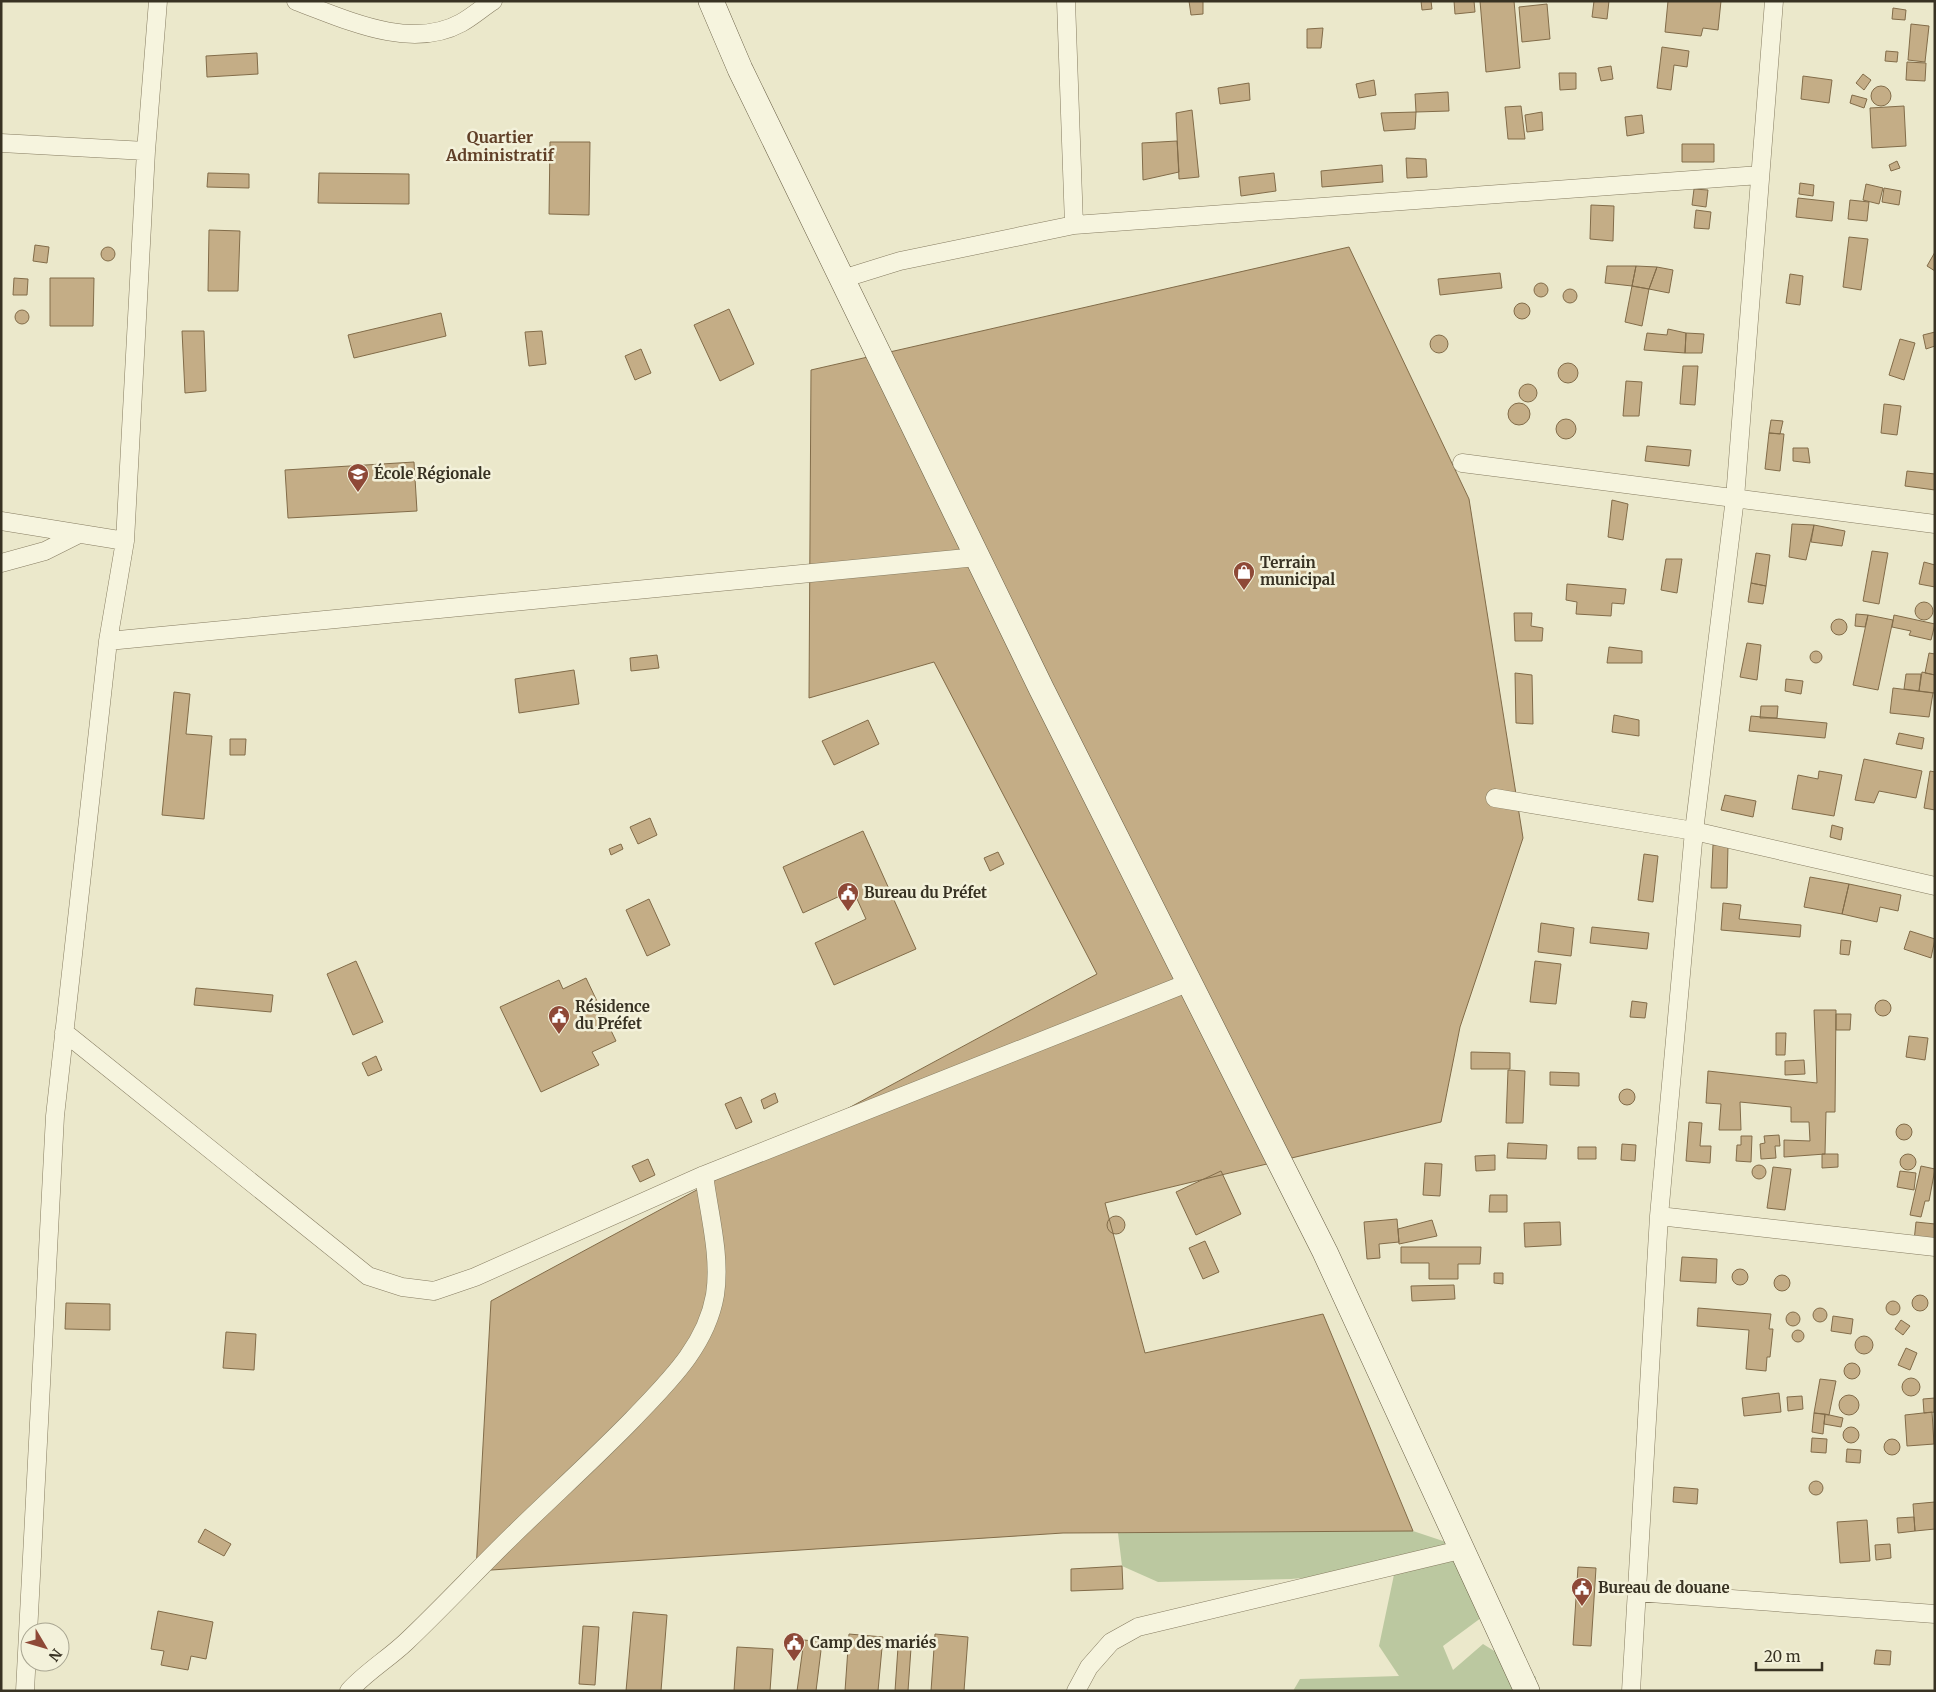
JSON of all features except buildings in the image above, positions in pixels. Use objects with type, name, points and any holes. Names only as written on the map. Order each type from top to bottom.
[{"type":"main road","points":[[711,1],[740,69],[977,557],[1338,1279],[1460,1550],[1526,1691]]},
{"type":"street","points":[[25,1691],[55,1116],[108,641],[125,541],[146,151],[158,1]]},
{"type":"street","points":[[296,1],[370,29],[419,35],[460,24],[493,1]]},
{"type":"street","points":[[1066,1],[1074,225]]},
{"type":"street","points":[[1631,1691],[1658,1216],[1694,831],[1735,498],[1774,1]]},
{"type":"street","points":[[1,143],[146,151]]},
{"type":"street","points":[[842,279],[900,261],[1074,225],[1760,175]]},
{"type":"street","points":[[1462,463],[1935,524]]},
{"type":"street","points":[[1,521],[77,535],[125,541]]},
{"type":"street","points":[[1,563],[45,551],[77,535]]},
{"type":"street","points":[[108,641],[977,557]]},
{"type":"street","points":[[1495,798],[1694,831],[1935,886]]},
{"type":"street","points":[[64,1032],[368,1276],[402,1287],[434,1291],[476,1277],[704,1175],[1190,982]]},
{"type":"street","points":[[349,1691],[361,1677],[387,1659],[438,1612],[514,1534],[592,1462],[677,1372],[703,1334],[715,1295],[716,1256],[704,1175]]},
{"type":"street","points":[[1658,1216],[1935,1247]]},
{"type":"street","points":[[1076,1691],[1090,1666],[1111,1642],[1138,1627],[1460,1550]]},
{"type":"street","points":[[1636,1592],[1935,1614]]},
{"type":"green space","points":[[1413,1531],[1464,1548],[1489,1612],[1443,1646],[1453,1670],[1483,1644],[1536,1677],[1533,1691],[1293,1691],[1300,1679],[1399,1676],[1379,1646],[1395,1570],[1291,1579],[1158,1582],[1122,1566],[1118,1533]]},
{"type":"place","name":"École Régionale","points":[[358,493]]},
{"type":"place","name":"Terrain municipal","points":[[1244,591]]},
{"type":"place","name":"Bureau du Préfet","points":[[848,912]]},
{"type":"place","name":"Résidence du Préfet","points":[[559,1035]]},
{"type":"place","name":"Bureau de douane","points":[[1582,1607]]},
{"type":"place","name":"Camp des mariés","points":[[794,1662]]},
{"type":"district","name":"Quartier Administratif","points":[[500,146]]}]
